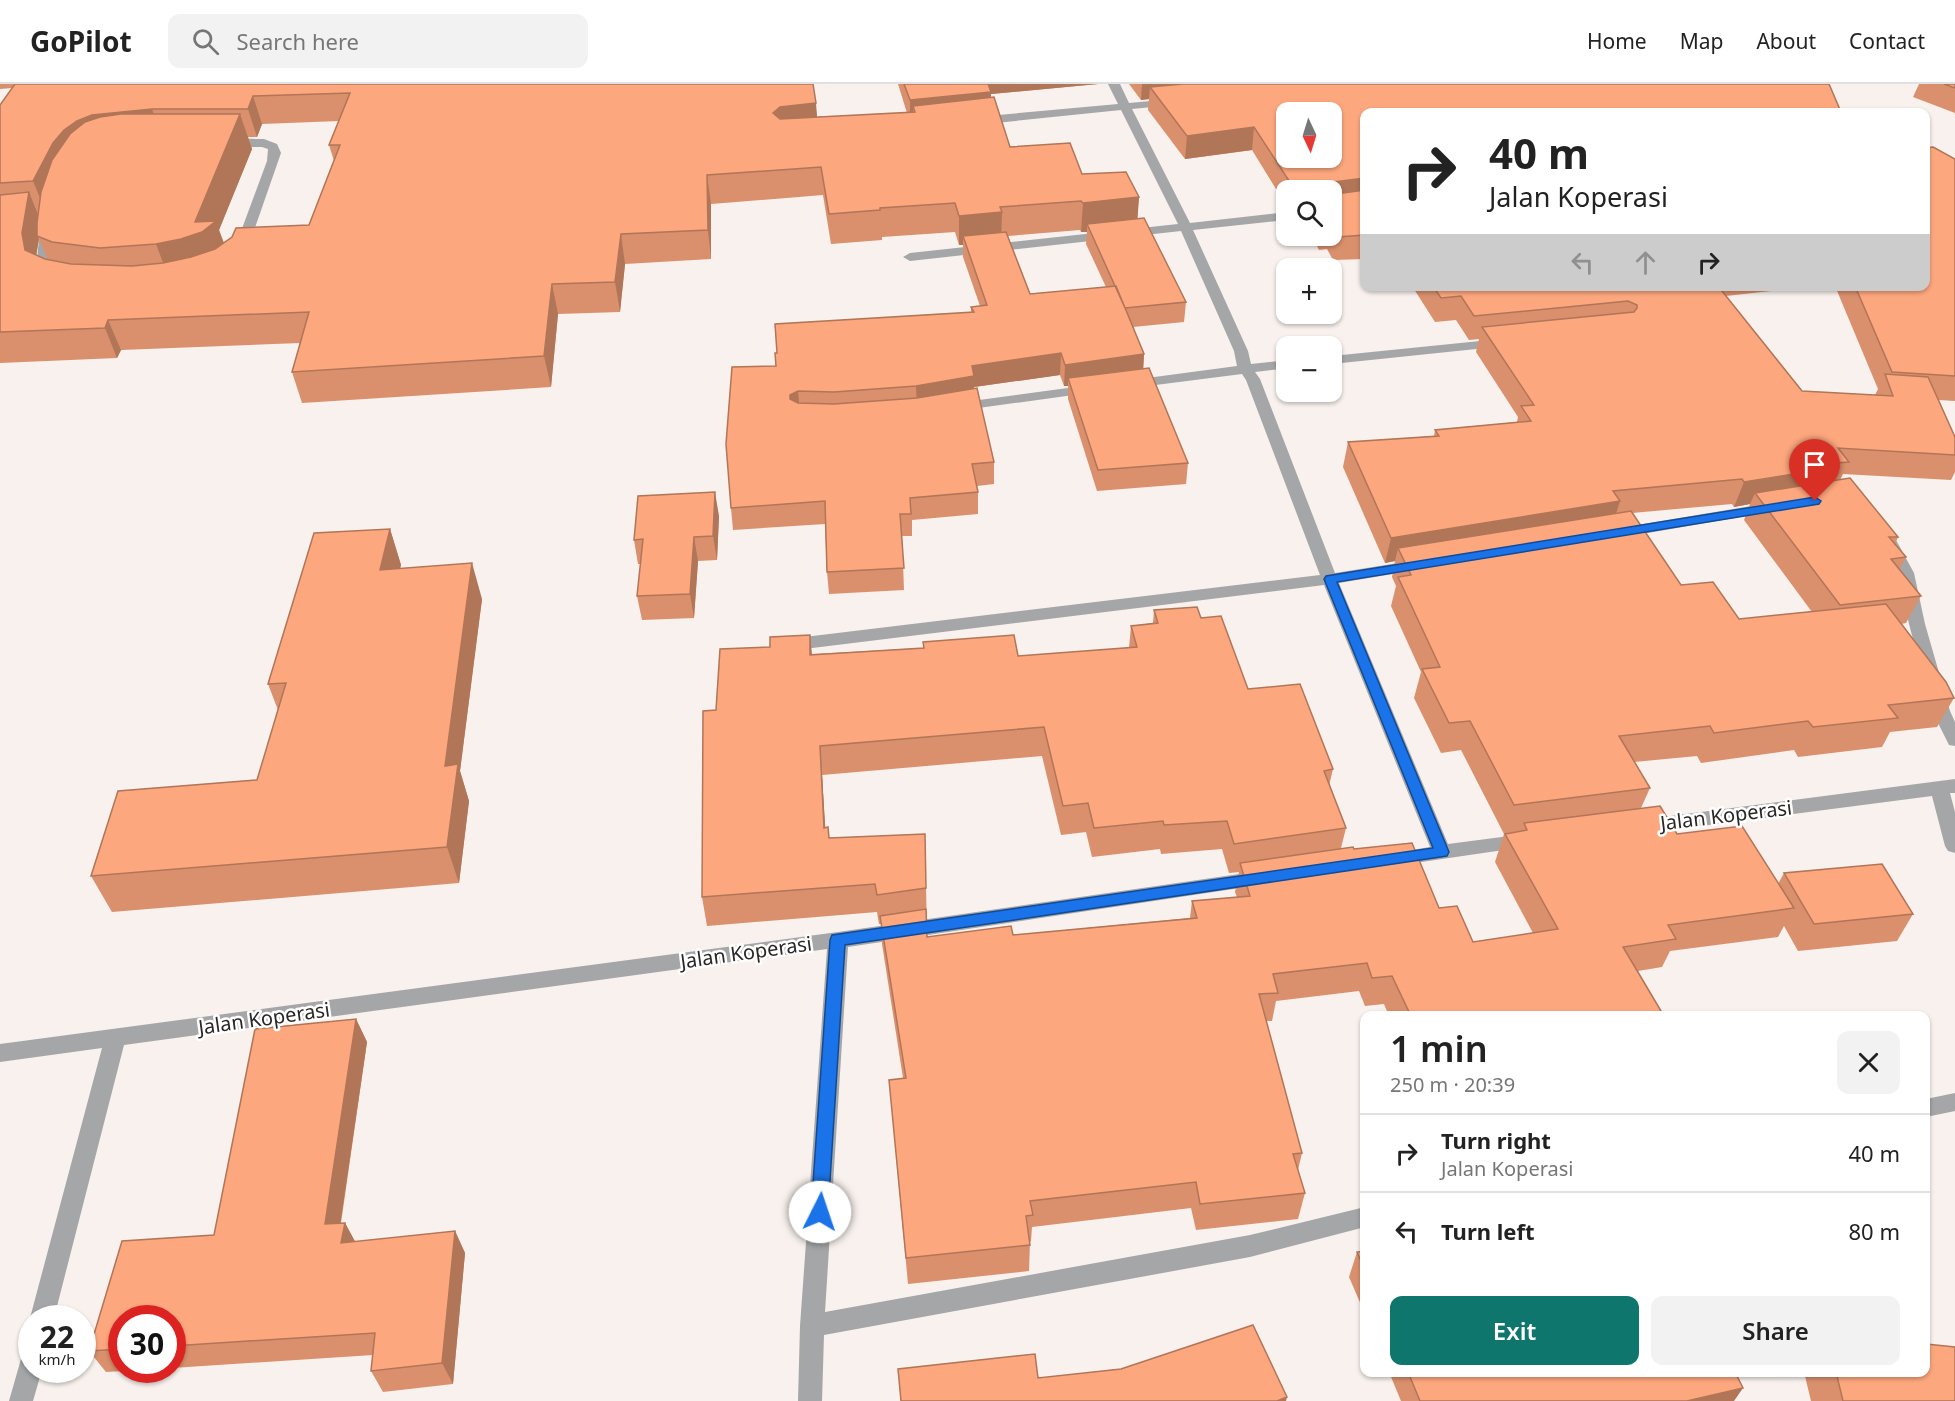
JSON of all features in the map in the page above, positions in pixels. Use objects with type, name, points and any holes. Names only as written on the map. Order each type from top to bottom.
[{"type":"street","points":[[1114,84],[1186,228],[1241,351],[1245,369],[1253,379],[1330,579],[1442,852]]},
{"type":"street","points":[[961,123],[1185,100]]},
{"type":"street","points":[[264,143],[273,147],[275,153],[236,262],[227,271],[211,279],[179,286],[141,289],[100,289],[58,284],[45,276],[42,267],[46,216],[73,171],[88,155],[114,145],[264,143]]},
{"type":"street","points":[[910,257],[1276,217]]},
{"type":"street","points":[[1342,359],[1517,341]]},
{"type":"street","points":[[940,410],[1276,365]]},
{"type":"street","points":[[1601,535],[1790,505]]},
{"type":"street","points":[[1882,529],[1906,573],[1917,624],[1941,711],[1955,740]]},
{"type":"street","points":[[796,644],[1330,579],[1436,562]]},
{"type":"street","points":[[1947,787],[1955,846]]},
{"type":"street","name":"Jalan Koperasi","points":[[1631,828],[1947,787]]},
{"type":"street","points":[[1371,862],[1548,838]]},
{"type":"street","name":"Jalan Koperasi","points":[[0,1053],[838,940],[1276,876]]},
{"type":"street","points":[[810,1401],[812,1326],[838,940]]},
{"type":"street","points":[[45,1305],[115,1039]]},
{"type":"street","points":[[1930,1107],[1955,1102]]},
{"type":"street","points":[[812,1326],[1250,1246],[1360,1218]]},
{"type":"street","points":[[21,1401],[26,1383]]},
{"type":"building","points":[[15,84],[813,84],[816,103],[780,107],[773,113],[780,119],[915,112],[913,106],[994,97],[1010,147],[1070,143],[1082,174],[1126,172],[1139,197],[1083,203],[1081,201],[1000,207],[1002,212],[959,216],[955,203],[829,214],[821,167],[707,175],[708,230],[621,234],[615,282],[552,284],[544,356],[292,372],[309,312],[108,320],[105,328],[0,332],[0,195],[29,192],[22,233],[25,250],[45,259],[71,264],[132,266],[163,263],[215,249],[232,237],[236,228],[309,225],[340,145],[329,145],[350,93],[253,96],[248,109],[152,109],[92,115],[64,130],[53,143],[33,181],[0,183],[0,105]]},
{"type":"building","points":[[904,84],[988,84],[991,92],[910,100]]},
{"type":"building","points":[[1183,84],[1829,84],[1839,108],[1360,108],[1360,179],[1342,181],[1288,180],[1281,168],[1342,168],[1342,102],[1276,102],[1276,161],[1254,127],[1187,136],[1150,87]]},
{"type":"building","points":[[121,114],[240,114],[195,222],[216,221],[202,232],[156,244],[100,248],[52,242],[37,236],[41,192],[52,160],[70,134],[85,122]]},
{"type":"building","points":[[1930,147],[1955,159],[1955,376],[1892,372],[1857,291],[1930,291]]},
{"type":"building","points":[[1360,191],[1360,235],[1342,237],[1342,193]]},
{"type":"building","points":[[1144,218],[1186,302],[1125,308],[1087,224]]},
{"type":"building","points":[[1006,232],[1030,294],[1116,286],[1144,354],[1065,365],[1061,353],[972,366],[974,376],[916,386],[834,392],[798,391],[790,395],[790,399],[798,403],[834,404],[917,398],[977,388],[994,462],[972,464],[978,492],[910,498],[911,514],[900,514],[904,568],[827,572],[825,501],[731,508],[726,444],[732,367],[776,366],[775,324],[974,312],[971,307],[987,305],[963,236]]},
{"type":"building","points":[[1436,291],[1722,291],[1802,391],[1893,396],[1885,374],[1928,377],[1955,437],[1955,455],[1838,448],[1849,462],[1835,463],[1839,467],[1744,482],[1742,479],[1613,491],[1620,501],[1391,538],[1348,442],[1439,436],[1435,430],[1531,421],[1521,406],[1534,405],[1482,327],[1634,312],[1637,308],[1637,305],[1628,301],[1474,316],[1461,296],[1441,298]]},
{"type":"building","points":[[1149,368],[1188,463],[1098,470],[1068,378]]},
{"type":"building","points":[[1850,478],[1898,537],[1889,537],[1906,557],[1891,559],[1921,596],[1840,605],[1755,493]]},
{"type":"building","points":[[715,492],[713,536],[694,537],[690,594],[637,596],[643,539],[634,540],[638,496]]},
{"type":"building","points":[[1631,511],[1681,585],[1713,582],[1739,619],[1886,604],[1946,682],[1954,698],[1888,705],[1898,718],[1813,727],[1808,721],[1714,733],[1710,726],[1619,736],[1650,788],[1514,805],[1470,721],[1449,723],[1422,669],[1440,667],[1398,577],[1411,575],[1398,548]]},
{"type":"building","points":[[390,529],[380,570],[472,563],[445,766],[458,764],[447,847],[91,876],[118,791],[257,780],[286,683],[268,684],[314,533]]},
{"type":"building","points":[[1197,607],[1201,618],[1221,616],[1248,689],[1300,684],[1333,769],[1324,771],[1346,828],[1234,844],[1227,821],[1164,825],[1163,821],[1094,828],[1088,803],[1063,806],[1044,727],[820,746],[824,828],[828,827],[829,838],[925,834],[926,888],[877,895],[875,884],[702,897],[703,711],[716,710],[720,649],[770,647],[770,637],[810,635],[810,655],[924,648],[923,642],[1014,635],[1018,656],[1137,647],[1131,626],[1158,623],[1154,610]]},
{"type":"building","points":[[1660,806],[1677,834],[1742,826],[1794,908],[1668,925],[1676,939],[1623,947],[1661,1011],[1409,1011],[1392,976],[1372,978],[1367,963],[1273,974],[1278,993],[1259,994],[1302,1153],[1293,1154],[1305,1193],[1200,1204],[1196,1182],[1030,1201],[1033,1215],[1026,1216],[1030,1245],[906,1258],[889,1080],[906,1078],[880,916],[926,909],[927,937],[1011,926],[1013,935],[1197,918],[1192,901],[1250,896],[1240,863],[1353,847],[1354,849],[1412,843],[1439,908],[1457,906],[1473,942],[1558,929],[1505,834],[1527,830],[1524,823]]},
{"type":"building","points":[[1882,864],[1913,914],[1814,924],[1784,873]]},
{"type":"building","points":[[356,1019],[325,1224],[345,1223],[341,1243],[455,1231],[442,1363],[371,1371],[375,1333],[186,1345],[186,1305],[108,1305],[108,1350],[96,1351],[96,1328],[122,1241],[214,1235],[255,1029]]},
{"type":"building","points":[[1253,1325],[1287,1397],[1277,1401],[901,1401],[898,1369],[1035,1354],[1038,1378],[1121,1369]]},
{"type":"building","points":[[1930,1344],[1955,1347],[1955,1401],[1843,1401],[1837,1377],[1930,1377]]},
{"type":"building","points":[[1410,1377],[1738,1377],[1743,1388],[1687,1401],[1420,1401]]},
{"type":"route","points":[[820,1212],[838,940],[1442,852],[1330,579],[1815,501]]}]
